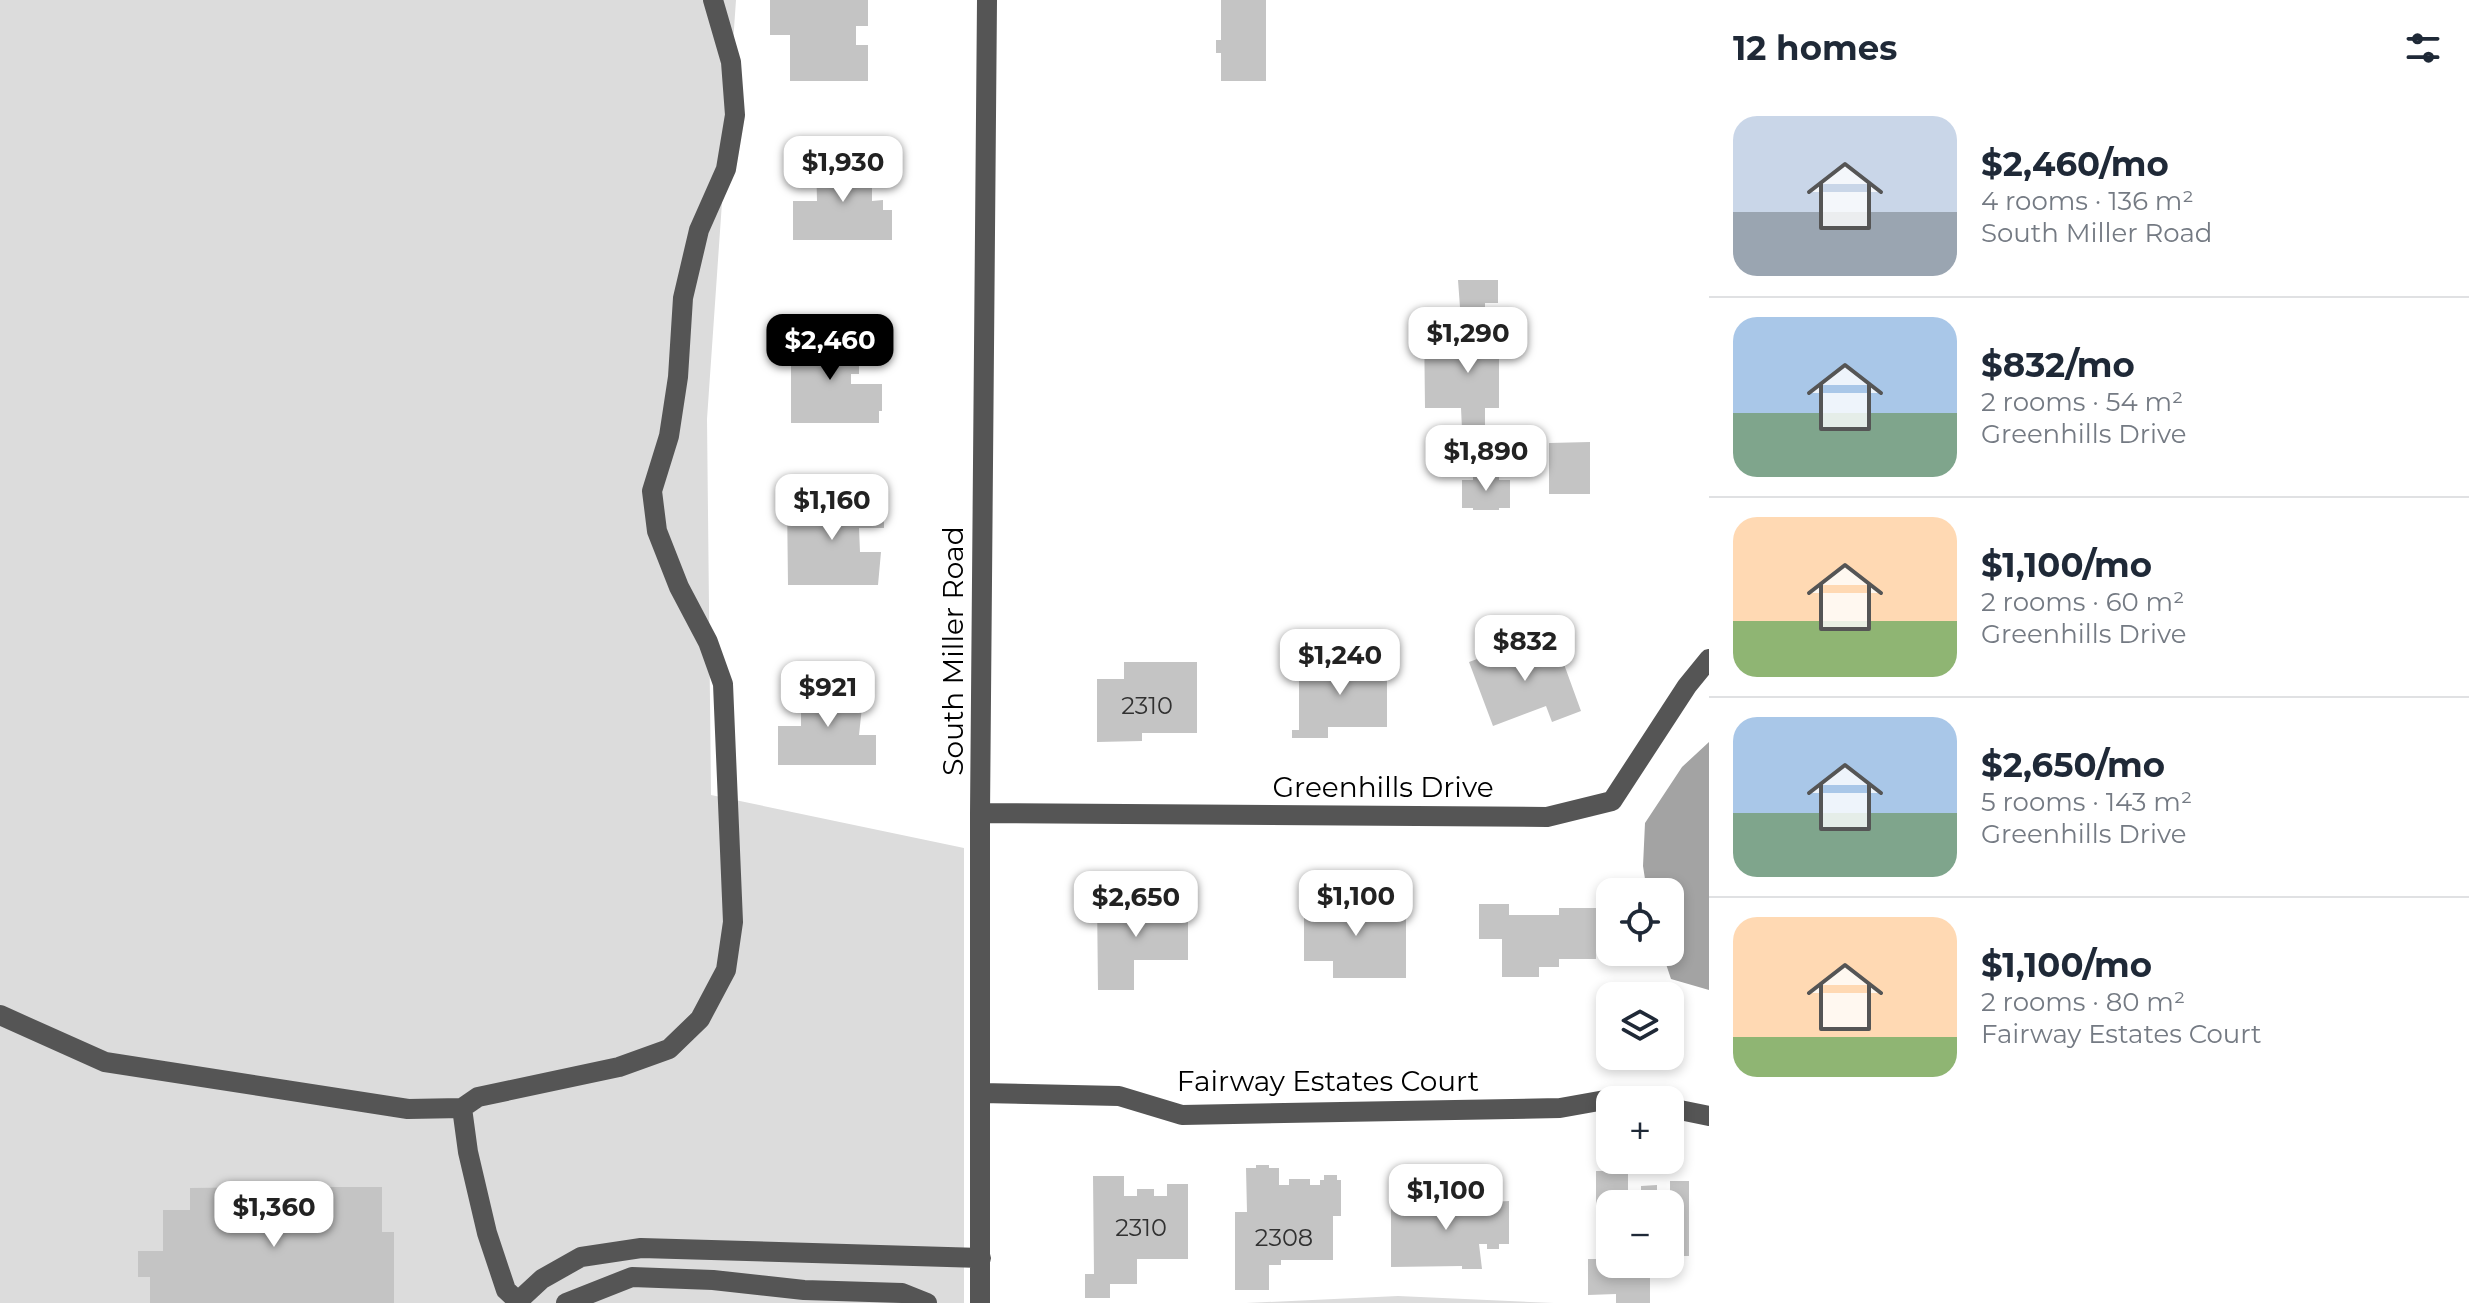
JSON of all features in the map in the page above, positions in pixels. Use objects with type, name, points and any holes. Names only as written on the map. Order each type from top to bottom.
[{"type":"street","points":[[0,1015],[105,1062],[408,1109],[462,1108],[478,1097],[619,1067],[669,1049],[700,1019],[726,970],[733,922],[723,684],[708,642],[679,587],[657,531],[652,491],[669,436],[678,377],[683,298],[699,230],[726,169],[735,115],[731,62],[713,0]]},
{"type":"street","name":"South Miller Road","points":[[980,1303],[980,813],[987,0]]},
{"type":"street","name":"Greenhills Drive","points":[[980,813],[1547,817],[1612,801],[1687,686],[1709,659]]},
{"type":"street","name":"Fairway Estates Court","points":[[981,1093],[1119,1096],[1182,1115],[1560,1108],[1596,1102]]},
{"type":"street","points":[[462,1108],[468,1152],[487,1233],[506,1290],[518,1302],[542,1279],[581,1257],[641,1248],[981,1258]]},
{"type":"street","points":[[1684,1111],[1709,1116]]},
{"type":"street","points":[[566,1303],[632,1277],[713,1280],[804,1290],[902,1293],[927,1303]]},
{"type":"shaded area","points":[[0,0],[736,0],[707,419],[711,795],[964,848],[964,1303],[0,1303]]},
{"type":"shaded area","points":[[1709,742],[1709,990],[1671,979],[1667,966],[1684,966],[1684,878],[1645,878],[1643,866],[1645,823],[1682,767]]},
{"type":"shaded area","points":[[1398,1296],[1554,1303],[1246,1303]]},
{"type":"building","points":[[770,0],[868,0],[868,26],[856,26],[856,45],[868,45],[868,81],[790,81],[790,35],[770,35]]},
{"type":"building","points":[[1221,0],[1266,0],[1266,81],[1221,81],[1221,53],[1216,53],[1216,40],[1221,40]]},
{"type":"building","points":[[816,158],[880,158],[880,178],[872,178],[872,201],[883,200],[883,210],[892,210],[892,240],[793,240],[793,201],[817,201]]},
{"type":"building","points":[[1458,280],[1498,280],[1498,303],[1485,303],[1485,321],[1499,321],[1499,408],[1485,408],[1485,429],[1512,429],[1512,464],[1450,464],[1450,429],[1462,429],[1461,408],[1425,408],[1424,321],[1461,321]]},
{"type":"building","points":[[791,333],[851,333],[851,347],[856,347],[859,374],[851,374],[851,384],[882,384],[879,423],[791,423]]},
{"type":"building","points":[[1590,442],[1590,494],[1549,494],[1549,443]]},
{"type":"building","points":[[1473,476],[1499,476],[1499,480],[1510,480],[1510,508],[1462,508],[1462,480],[1473,480]]},
{"type":"building","points":[[787,500],[884,500],[884,528],[859,528],[860,552],[881,552],[878,585],[788,585]]},
{"type":"building","points":[[1529,640],[1534,642],[1538,651],[1557,645],[1581,711],[1552,722],[1546,706],[1493,726],[1469,662]]},
{"type":"building","points":[[1307,659],[1367,659],[1367,674],[1387,673],[1387,727],[1328,727],[1328,738],[1292,738],[1292,730],[1299,730],[1299,676],[1307,676]]},
{"type":"building","points":[[1124,662],[1197,662],[1197,733],[1142,733],[1142,741],[1097,742],[1097,679],[1124,679]]},
{"type":"building","points":[[801,684],[866,684],[866,707],[862,707],[859,735],[876,735],[876,765],[778,765],[778,726],[801,726]]},
{"type":"building","points":[[1097,898],[1133,898],[1133,908],[1188,908],[1188,960],[1134,960],[1134,990],[1098,990]]},
{"type":"building","points":[[1304,898],[1349,898],[1349,907],[1406,907],[1406,978],[1333,978],[1333,961],[1304,961]]},
{"type":"building","points":[[1479,904],[1509,904],[1509,915],[1559,915],[1559,908],[1596,908],[1596,959],[1559,959],[1559,967],[1539,967],[1539,977],[1502,977],[1502,939],[1479,939]]},
{"type":"building","points":[[1256,1165],[1279,1168],[1279,1185],[1289,1185],[1289,1179],[1310,1179],[1310,1185],[1320,1185],[1324,1175],[1337,1175],[1337,1180],[1341,1180],[1341,1216],[1333,1216],[1333,1260],[1281,1260],[1281,1265],[1269,1265],[1269,1290],[1235,1290],[1235,1212],[1247,1212],[1246,1168],[1256,1168]]},
{"type":"building","points":[[1596,1174],[1628,1174],[1628,1190],[1596,1190]]},
{"type":"building","points":[[1093,1176],[1124,1176],[1124,1196],[1137,1196],[1137,1189],[1154,1189],[1154,1196],[1167,1196],[1167,1184],[1188,1184],[1188,1259],[1137,1259],[1137,1284],[1110,1284],[1110,1298],[1085,1298],[1085,1274],[1094,1274]]},
{"type":"building","points":[[1670,1181],[1689,1181],[1689,1256],[1684,1256],[1684,1190],[1670,1190]]},
{"type":"building","points":[[1657,1185],[1657,1190],[1641,1190],[1641,1186]]},
{"type":"building","points":[[269,1187],[269,1210],[303,1210],[303,1187],[382,1187],[382,1232],[394,1232],[394,1303],[150,1303],[150,1277],[138,1277],[138,1251],[163,1251],[163,1210],[190,1210],[190,1188]]},
{"type":"building","points":[[1428,1198],[1456,1200],[1456,1204],[1509,1201],[1509,1244],[1499,1244],[1499,1249],[1487,1249],[1487,1244],[1479,1244],[1482,1269],[1462,1269],[1462,1266],[1391,1267],[1391,1202]]},
{"type":"building","points":[[1588,1259],[1596,1259],[1596,1278],[1650,1278],[1650,1303],[1616,1303],[1616,1294],[1588,1295]]}]
